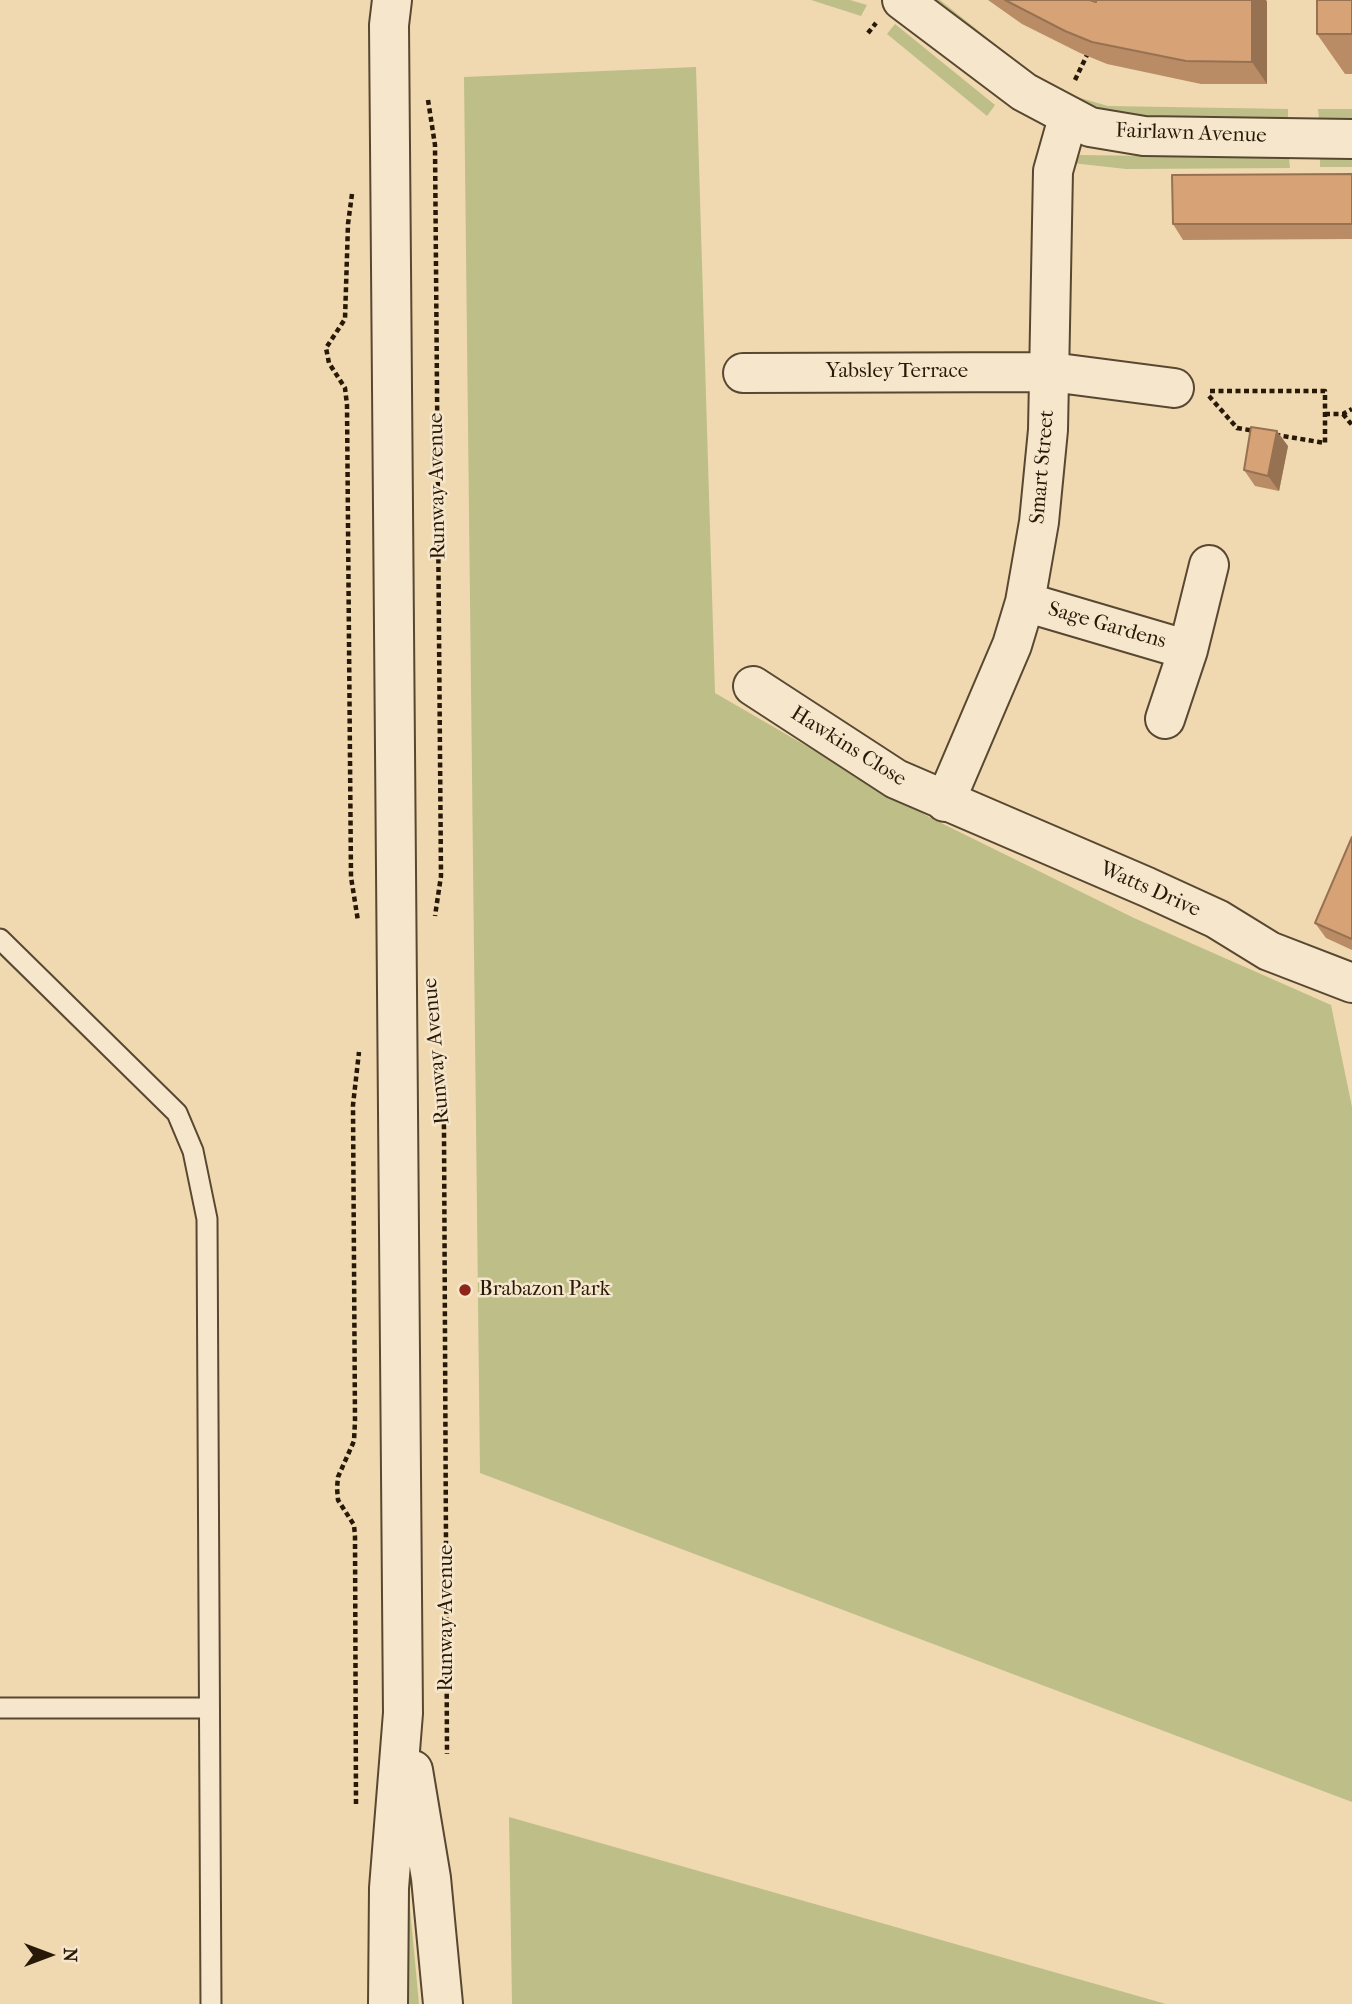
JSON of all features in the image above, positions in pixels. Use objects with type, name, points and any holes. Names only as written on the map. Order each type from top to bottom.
[{"type":"street","name":"Runway Avenue","points":[[388,2004],[389,1888],[403,1713],[389,25],[392,0]]},
{"type":"street","name":"Fairlawn Avenue","points":[[902,0],[1024,92],[1071,101],[1090,127],[1144,136],[1352,139]]},
{"type":"street","name":"Smart Street","points":[[946,802],[1012,645],[1025,602],[1045,476],[1051,372],[1052,171],[1071,101]]},
{"type":"street","name":"Yabsley Terrace","points":[[743,373],[1051,372],[1174,388]]},
{"type":"street","name":"Sage Gardens","points":[[1165,719],[1188,650],[1209,565]]},
{"type":"street","name":"Sage Gardens","points":[[1025,602],[1188,650]]},
{"type":"street","name":"Hawkins Close","points":[[754,686],[896,779],[946,802]]},
{"type":"street","name":"Watts Drive","points":[[946,802],[1217,919],[1269,951],[1352,983]]},
{"type":"street","name":"Runway Avenue","points":[[403,1713],[431,1878],[443,2004]]},
{"type":"lane","points":[[0,939],[177,1113],[193,1151],[207,1219],[211,2004]]},
{"type":"lane","points":[[0,1708],[208,1708]]},
{"type":"path","points":[[1071,101],[1087,55]]},
{"type":"path","name":"Runway Avenue","points":[[426,93],[435,145],[441,876],[434,923]]},
{"type":"path","points":[[328,341],[329,363],[341,378],[347,405],[351,877],[359,925]]},
{"type":"path","points":[[1262,433],[1237,428],[1205,391],[1325,391],[1325,443],[1275,435]]},
{"type":"path","points":[[1325,414],[1343,414],[1352,409]]},
{"type":"path","points":[[1343,414],[1352,425]]},
{"type":"path","points":[[356,1806],[355,1536],[354,1525],[338,1500],[337,1488],[338,1478],[354,1441],[353,1105],[360,1042]]},
{"type":"path","name":"Runway Avenue","points":[[434,1046],[443,1096],[448,1767]]},
{"type":"green space","points":[[811,0],[850,0],[867,5],[861,16]]},
{"type":"green space","points":[[919,0],[940,0],[1026,69],[1064,93],[1108,106],[1288,109],[1288,119],[1145,118],[1073,104]]},
{"type":"green space","points":[[895,24],[995,105],[987,116],[887,34]]},
{"type":"green space","points":[[696,67],[715,693],[929,817],[1134,918],[1331,1005],[1352,1107],[1352,1802],[480,1473],[464,77]]},
{"type":"green space","points":[[1318,109],[1352,109],[1352,119],[1319,119]]},
{"type":"green space","points":[[1080,155],[1289,158],[1290,168],[1126,169],[1063,162]]},
{"type":"green space","points":[[1320,155],[1352,155],[1352,167],[1320,167]]},
{"type":"green space","points":[[509,1817],[1166,2004],[512,2004]]},
{"type":"green space","points":[[407,1867],[410,1908],[419,2004],[401,2004]]},
{"type":"building","points":[[1005,0],[1252,0],[1252,62],[1186,61],[1092,42]]},
{"type":"building","points":[[1317,0],[1352,0],[1352,34],[1317,34]]},
{"type":"building","points":[[1352,174],[1352,224],[1173,224],[1172,175]]},
{"type":"building","points":[[1251,427],[1277,431],[1268,476],[1244,470]]},
{"type":"building","points":[[1352,837],[1352,939],[1315,923]]},
{"type":"place","name":"Brabazon Park","points":[[465,1290]]}]
